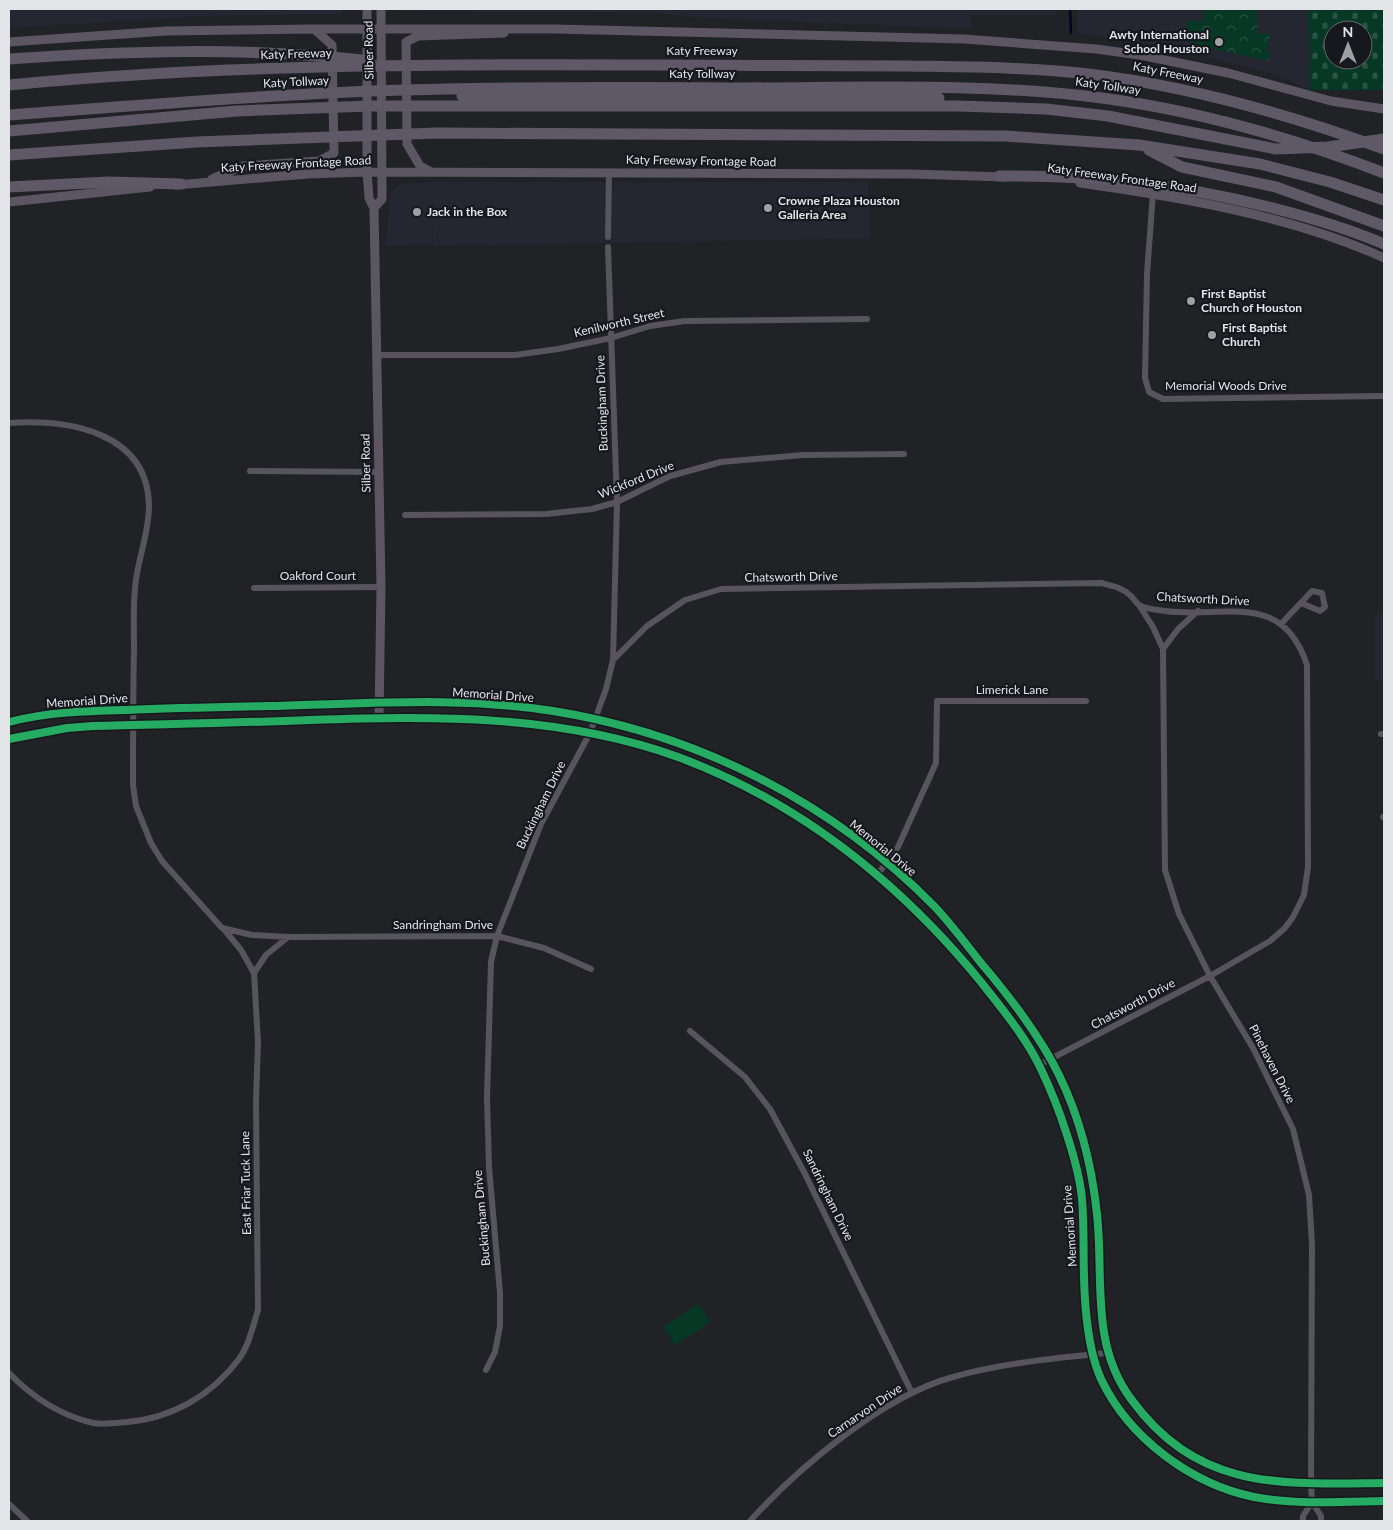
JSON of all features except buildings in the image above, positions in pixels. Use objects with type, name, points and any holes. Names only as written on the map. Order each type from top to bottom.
[{"type":"highway","points":[[9,59],[137,52],[308,54],[410,65]]},
{"type":"highway","name":"Katy Freeway","points":[[9,85],[194,71],[436,64],[954,67],[1060,71],[1149,83],[1242,103],[1322,126],[1384,149]]},
{"type":"highway","name":"Katy Tollway","points":[[436,97],[537,87],[972,89],[1075,95],[1161,107],[1231,123],[1308,145],[1384,173]]},
{"type":"highway","points":[[9,115],[166,104],[436,97],[958,102],[1020,100],[1092,106],[1257,139],[1284,142],[1321,141],[1384,132]]},
{"type":"highway","points":[[9,132],[229,112],[307,101]]},
{"type":"highway","points":[[958,102],[1046,108],[1108,116],[1276,149],[1328,148],[1384,139]]},
{"type":"highway","points":[[9,155],[196,142],[436,133],[979,135],[1139,145],[1260,164],[1330,182],[1384,200]]},
{"type":"highway","points":[[1139,145],[1182,167],[1276,187],[1384,226]]},
{"type":"highway","points":[[999,176],[1106,178],[1176,187],[1314,218],[1384,244]]},
{"type":"highway","points":[[9,187],[109,182],[181,184]]},
{"type":"main road","name":"Silber Road","points":[[367,9],[367,172],[369,198],[374,208],[381,587],[379,718]]},
{"type":"main road","name":"Silber Road","points":[[374,208],[382,200],[381,9]]},
{"type":"main road","points":[[205,182],[243,166],[319,161],[334,153],[332,45],[313,29]]},
{"type":"main road","points":[[9,42],[166,31],[313,29],[554,29],[964,39],[1096,48],[1228,73],[1331,101],[1384,109]]},
{"type":"main road","points":[[431,172],[420,166],[407,144],[405,46],[409,39],[418,36],[481,36],[554,29]]},
{"type":"main road","name":"Katy Freeway Frontage Road","points":[[9,202],[181,184],[367,172],[609,172],[999,176],[1066,181],[1153,193],[1207,204],[1286,224],[1343,242],[1384,258]]},
{"type":"main road","name":"Memorial Drive","points":[[9,722],[69,712],[379,704],[510,706],[596,719],[682,743],[753,774],[815,810],[886,863],[936,908],[999,984],[1051,1060],[1071,1102],[1090,1168],[1098,1217],[1099,1307],[1107,1353],[1122,1386],[1154,1427],[1190,1455],[1214,1468],[1253,1479],[1311,1484],[1384,1483]]},
{"type":"main road","points":[[230,707],[230,723]]},
{"type":"main road","name":"Memorial Drive","points":[[9,739],[68,728],[133,725],[379,718],[493,719],[590,733],[680,758],[746,787],[833,840],[878,874],[952,946],[997,1002],[1039,1065],[1067,1135],[1077,1171],[1082,1198],[1085,1307],[1093,1354],[1099,1375],[1107,1390],[1129,1421],[1172,1461],[1215,1485],[1239,1493],[1281,1501],[1384,1501]]},
{"type":"main road","points":[[746,787],[753,774]]},
{"type":"main road","points":[[1077,1171],[1090,1168]]},
{"type":"street","points":[[608,237],[609,172]]},
{"type":"street","name":"Memorial Woods Drive","points":[[1153,193],[1147,274],[1145,378],[1149,392],[1163,399],[1384,396]]},
{"type":"street","name":"Buckingham Drive","points":[[486,1370],[495,1352],[500,1326],[500,1292],[489,1167],[487,1098],[491,962],[497,936],[541,824],[596,719],[613,660],[617,502],[608,247]]},
{"type":"street","name":"Kenilworth Street","points":[[377,355],[515,355],[558,349],[611,338],[650,326],[686,321],[867,319]]},
{"type":"street","name":"East Friar Tuck Lane","points":[[9,423],[25,422],[80,427],[98,432],[131,456],[148,491],[149,506],[135,588],[133,785],[136,806],[151,843],[172,874],[242,950],[254,974],[258,1042],[256,1101],[258,1310],[250,1337],[240,1358],[214,1387],[183,1408],[144,1421],[94,1423],[58,1410],[28,1393],[9,1373]]},
{"type":"street","name":"Wickford Drive","points":[[405,515],[546,514],[592,509],[617,502],[670,476],[720,462],[803,455],[904,454]]},
{"type":"street","points":[[250,472],[379,472]]},
{"type":"street","name":"Chatsworth Drive","points":[[613,660],[647,626],[685,600],[721,590],[1101,583],[1120,588],[1139,606],[1166,611],[1254,612],[1281,624],[1288,630],[1300,644],[1307,665],[1308,867],[1304,895],[1286,928],[1270,941],[1210,976],[1039,1065]]},
{"type":"street","name":"Oakford Court","points":[[254,588],[381,587]]},
{"type":"street","points":[[1281,624],[1301,603]]},
{"type":"street","name":"Pinehaven Drive","points":[[1139,606],[1153,627],[1163,650],[1165,870],[1180,914],[1210,976],[1253,1048],[1293,1129],[1309,1195],[1312,1245],[1312,1502]]},
{"type":"street","points":[[1163,650],[1178,629],[1198,611]]},
{"type":"street","name":"Limerick Lane","points":[[886,863],[898,847],[936,763],[937,701],[1086,700]]},
{"type":"street","points":[[878,874],[886,863]]},
{"type":"street","name":"Sandringham Drive","points":[[222,928],[252,935],[288,937],[497,936],[544,948],[591,969]]},
{"type":"street","points":[[254,974],[266,955],[288,937]]},
{"type":"street","name":"Sandringham Drive","points":[[690,1031],[744,1076],[770,1109],[804,1172],[912,1393]]},
{"type":"street","name":"Carnarvon Drive","points":[[750,1521],[764,1506],[837,1442],[874,1415],[912,1393],[951,1377],[1006,1365],[1107,1353]]},
{"type":"street","points":[[1303,1521],[1303,1516],[1312,1502],[1321,1516],[1321,1521]]},
{"type":"street","points":[[9,1504],[27,1521]]},
{"type":"shaded area","points":[[9,9],[344,9],[339,14],[206,16],[9,28]]},
{"type":"shaded area","points":[[397,9],[1057,9],[1057,15],[970,15],[974,29],[705,18],[653,13],[398,11]]},
{"type":"shaded area","name":"Awty International School Houston","points":[[1077,9],[1308,9],[1310,90],[1274,74],[1180,50],[1078,33]]},
{"type":"shaded area","points":[[430,182],[868,182],[870,238],[433,246],[432,222],[432,245],[385,246],[391,192],[400,184]]},
{"type":"shaded area","points":[[1374,615],[1384,615],[1384,680],[1374,680]]},
{"type":"green space","points":[[1204,9],[1258,9],[1258,34],[1271,34],[1266,51],[1270,52],[1268,61],[1201,46],[1188,41],[1188,21],[1204,21]]},
{"type":"green space","points":[[1308,9],[1384,9],[1384,90],[1310,90]]},
{"type":"green space","points":[[698,1304],[711,1322],[675,1345],[663,1327]]},
{"type":"waterway","points":[[1070,9],[1071,33]]},
{"type":"cycle path","points":[[9,722],[52,714],[96,711],[412,702],[518,706],[607,722],[659,737],[710,755],[759,778],[807,805],[852,835],[895,869],[953,927],[1013,1003],[1042,1045],[1059,1075],[1073,1108],[1092,1178],[1099,1238],[1101,1310],[1109,1356],[1118,1378],[1131,1399],[1157,1429],[1184,1451],[1213,1466],[1244,1476],[1276,1481],[1310,1483],[1384,1483]]},
{"type":"cycle path","points":[[9,739],[67,728],[93,726],[403,718],[496,721],[542,725],[633,743],[678,757],[765,797],[806,822],[844,849],[916,911],[981,982],[1013,1023],[1034,1056],[1060,1116],[1074,1157],[1080,1182],[1083,1213],[1085,1298],[1093,1355],[1101,1379],[1113,1400],[1128,1420],[1145,1439],[1185,1470],[1230,1491],[1270,1500],[1319,1502],[1384,1501]]},
{"type":"place","name":"Awty International School Houston","points":[[1219,42]]},
{"type":"place","name":"Crowne Plaza Houston Galleria Area","points":[[768,208]]},
{"type":"place","name":"Jack in the Box","points":[[417,212]]},
{"type":"place","name":"First Baptist Church of Houston","points":[[1191,301]]},
{"type":"place","name":"First Baptist Church","points":[[1212,335]]}]
